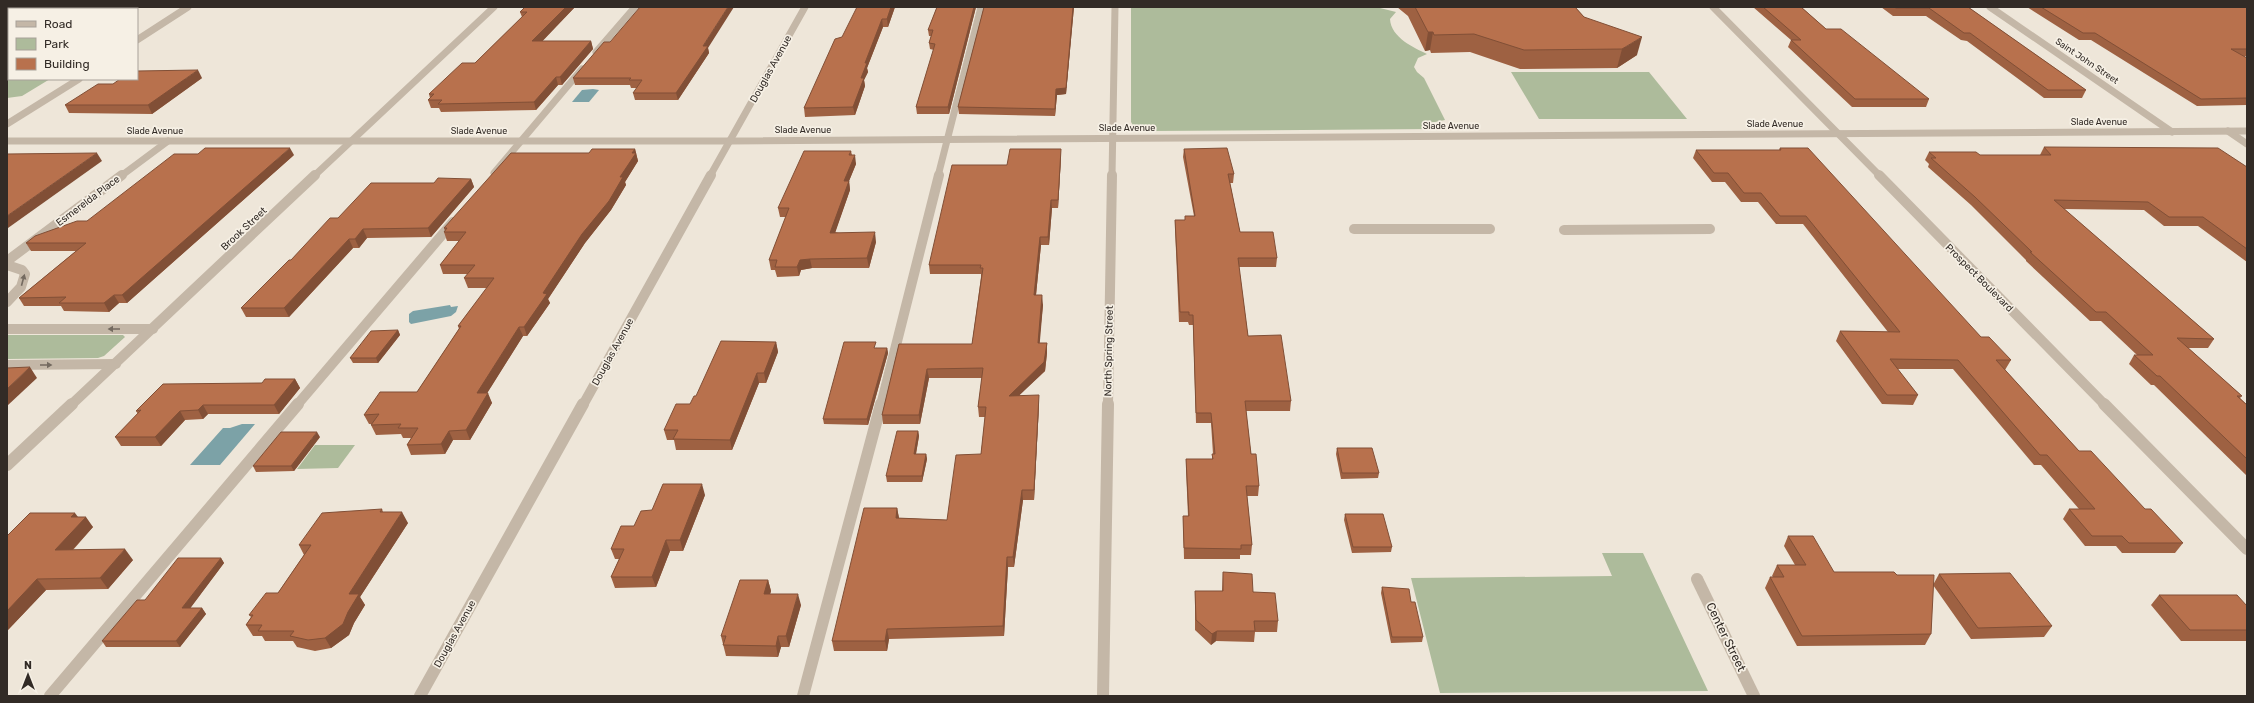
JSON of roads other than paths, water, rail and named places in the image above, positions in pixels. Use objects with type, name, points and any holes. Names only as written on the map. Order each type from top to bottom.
[{"type":"street","points":[[138,39],[188,7]]},
{"type":"street","name":"Brook Street","points":[[7,465],[494,7]]},
{"type":"street","points":[[486,183],[634,7]]},
{"type":"street","name":"Douglas Avenue","points":[[420,696],[805,7]]},
{"type":"street","points":[[803,696],[885,389],[981,7]]},
{"type":"street","name":"North Spring Street","points":[[1103,696],[1115,7]]},
{"type":"street","name":"Prospect Boulevard","points":[[1713,7],[1836,134],[2247,548]]},
{"type":"street","name":"Saint John Street","points":[[1990,7],[2172,132]]},
{"type":"street","points":[[7,124],[77,80]]},
{"type":"street","points":[[2228,131],[2247,144]]},
{"type":"street","name":"Slade Avenue","points":[[7,141],[730,141],[2247,131]]},
{"type":"street","name":"Esmerelda Place","points":[[7,262],[168,141]]},
{"type":"street","points":[[50,696],[460,213]]},
{"type":"street","points":[[1564,230],[1710,229]]},
{"type":"street","points":[[1354,230],[1490,230]]},
{"type":"street","points":[[7,265],[22,270],[25,274],[21,287],[7,302]]},
{"type":"street","points":[[7,329],[153,329]]},
{"type":"street","points":[[7,365],[116,364]]},
{"type":"street","name":"Center Street","points":[[1697,579],[1754,696]]},
{"type":"water","points":[[582,90],[599,90],[589,102],[572,102]]},
{"type":"water","points":[[450,305],[451,307],[458,306],[456,312],[451,316],[411,324],[409,322],[409,314],[413,311]]},
{"type":"water","points":[[242,424],[255,424],[220,465],[190,465],[223,428],[230,428]]}]
